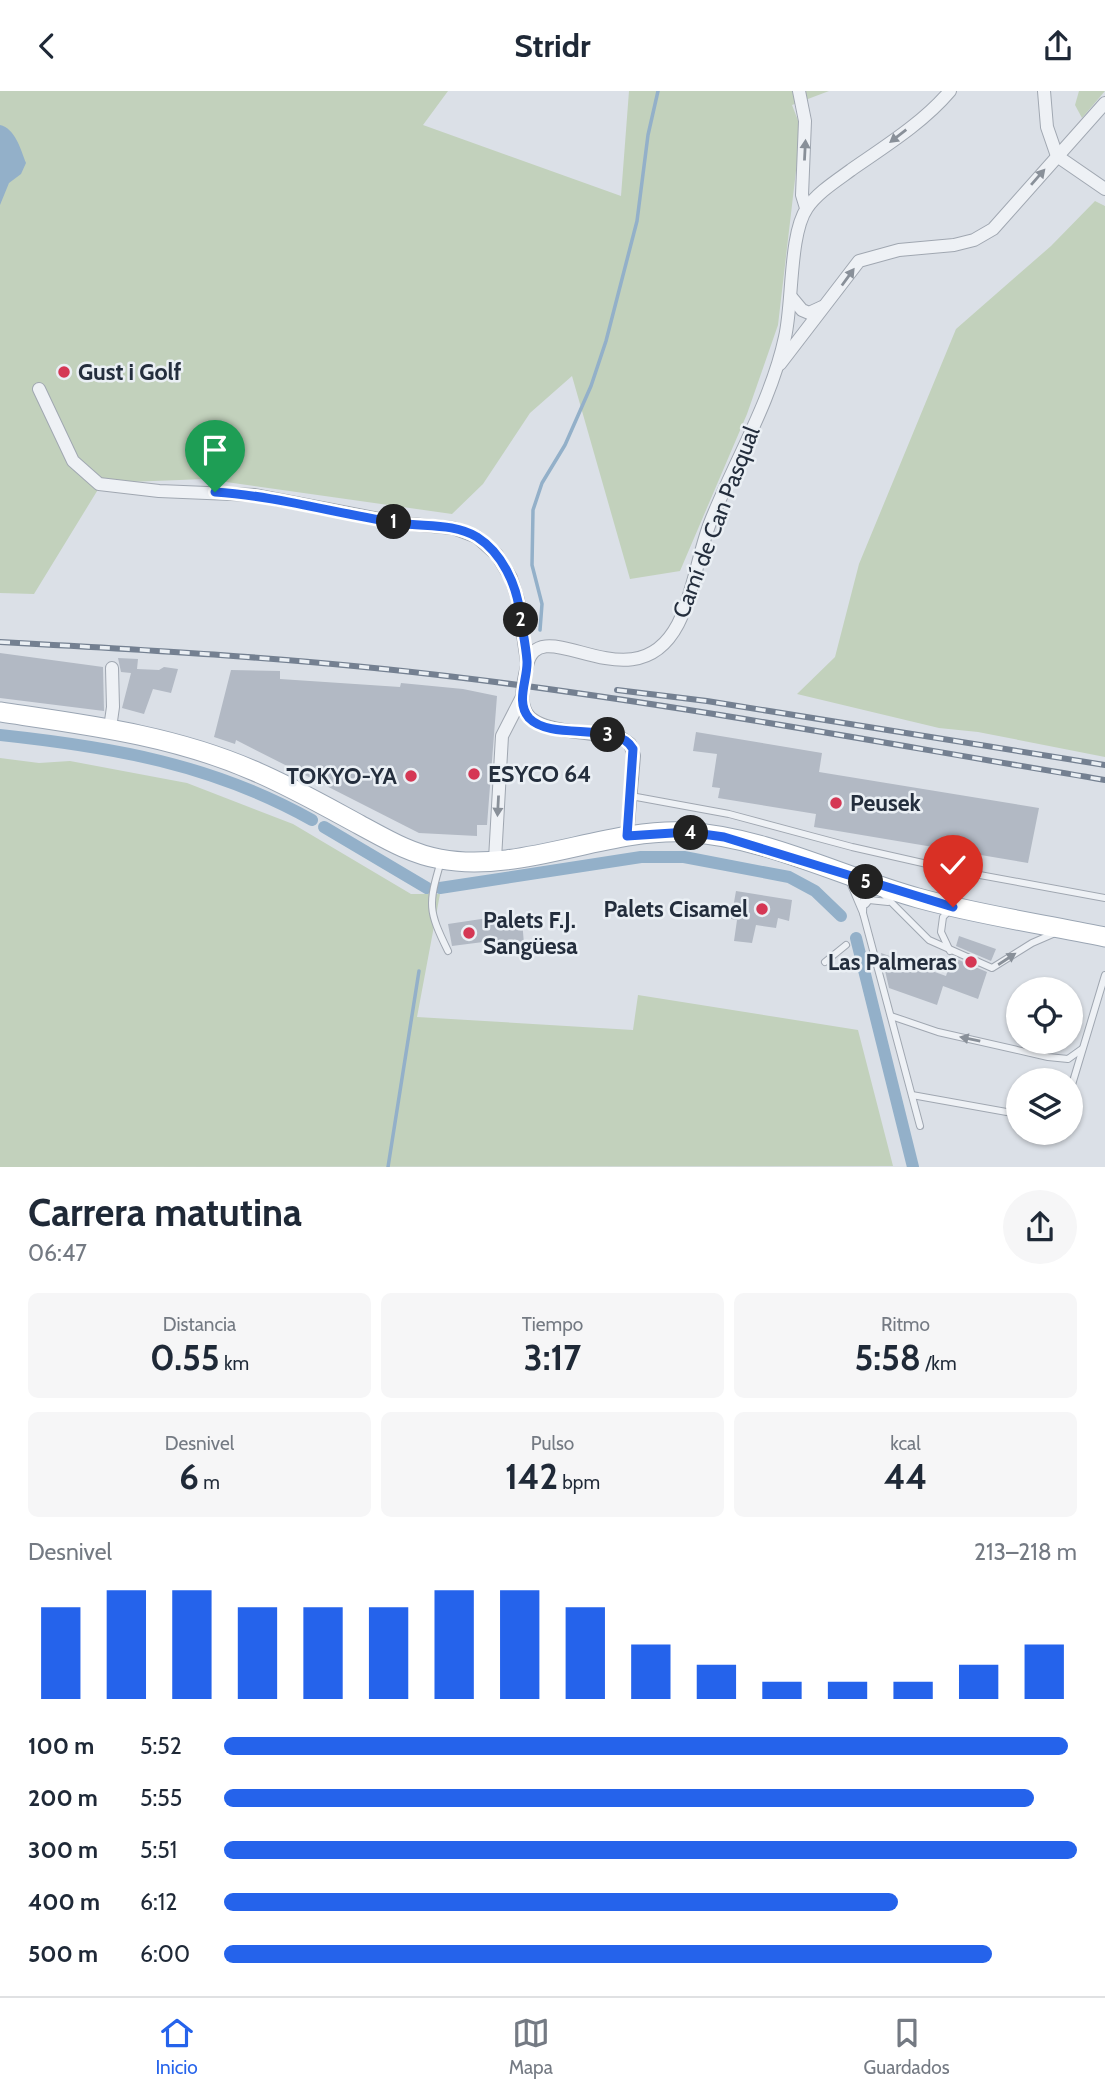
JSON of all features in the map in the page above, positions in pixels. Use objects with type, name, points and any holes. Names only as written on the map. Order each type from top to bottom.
[{"type":"main road","points":[[0,712],[110,728],[166,740],[227,759],[280,782],[398,845],[442,859],[495,859],[627,836],[688,832],[724,837],[778,851],[953,907],[1065,929],[1105,940]]},
{"type":"street","points":[[799,91],[805,121],[803,195],[806,208]]},
{"type":"street","points":[[776,369],[792,298],[799,228],[806,208],[918,120],[950,91]]},
{"type":"street","points":[[1044,91],[1047,127],[1057,156],[1105,190]]},
{"type":"street","points":[[776,369],[859,261],[899,250],[954,246],[974,240],[993,229],[1105,103]]},
{"type":"street","points":[[792,298],[802,310],[809,313],[829,302]]},
{"type":"street","name":"Camí de Can Pasqual","points":[[527,662],[533,652],[543,645],[628,661],[650,655],[664,643],[679,622],[699,552],[776,369]]},
{"type":"street","points":[[39,389],[73,461],[99,484],[159,491],[255,495],[400,523],[453,528],[477,537],[497,555],[511,579],[518,600],[527,662],[524,709],[537,724],[620,737],[630,744],[634,755],[627,836]]},
{"type":"street","points":[[110,728],[113,707],[112,668]]},
{"type":"street","points":[[495,859],[502,736],[523,694]]},
{"type":"lane","points":[[631,796],[729,814],[852,847],[958,871],[1105,898]]},
{"type":"lane","points":[[442,859],[433,892],[432,916],[448,951]]},
{"type":"lane","points":[[862,880],[890,902],[929,940],[992,968],[1032,943],[1065,929]]},
{"type":"lane","points":[[862,880],[865,904],[863,913]]},
{"type":"lane","points":[[862,880],[863,913],[920,1126]]},
{"type":"lane","points":[[865,904],[869,900],[877,899],[890,902]]},
{"type":"lane","points":[[950,951],[941,932],[943,916],[953,907]]},
{"type":"lane","points":[[825,962],[846,945]]},
{"type":"lane","points":[[1083,1046],[1105,975]]},
{"type":"lane","points":[[891,1016],[938,1032],[1006,1047]]},
{"type":"lane","points":[[1035,1054],[1068,1059],[1075,1054]]},
{"type":"lane","points":[[912,1095],[1006,1112]]},
{"type":"green space","points":[[0,91],[448,91],[423,125],[621,196],[629,91],[829,91],[792,105],[801,128],[778,325],[747,414],[680,571],[630,579],[572,376],[530,413],[483,484],[452,514],[205,479],[102,483],[34,594],[0,593]]},
{"type":"green space","points":[[1079,91],[1105,91],[1082,118],[1075,105]]},
{"type":"green space","points":[[1095,201],[1105,206],[1105,757],[978,732],[939,728],[797,694],[835,657],[859,564],[956,329],[1051,246]]},
{"type":"green space","points":[[0,758],[39,763],[70,761],[187,783],[293,824],[411,894],[440,894],[417,1017],[633,1030],[638,995],[858,1030],[893,1166],[0,1167]]},
{"type":"water","points":[[0,125],[14,135],[26,163],[21,174],[9,183],[0,205]]},
{"type":"building","points":[[0,653],[103,667],[104,711],[0,698]]},
{"type":"building","points":[[118,658],[138,659],[137,669],[178,669],[171,693],[153,689],[144,714],[122,708],[131,673],[121,672]]},
{"type":"building","points":[[231,670],[280,671],[280,679],[400,687],[401,683],[463,689],[497,696],[487,825],[477,825],[477,836],[419,833],[236,740],[235,744],[214,737]]},
{"type":"building","points":[[696,732],[822,753],[819,772],[1039,808],[1028,863],[814,827],[816,814],[718,798],[720,788],[712,787],[717,754],[693,751]]},
{"type":"building","name":"Palets Cisamel","points":[[736,891],[792,900],[789,921],[778,918],[776,928],[756,925],[752,943],[734,941],[737,920],[731,919]]},
{"type":"building","points":[[488,918],[489,922],[522,920],[524,944],[491,947],[491,941],[452,946],[448,924]]},
{"type":"building","points":[[959,936],[996,949],[991,961],[956,946]]},
{"type":"building","points":[[881,953],[946,976],[952,957],[987,972],[978,999],[943,986],[937,1005],[889,988]]},
{"type":"waterway","points":[[540,630],[542,604],[532,565],[533,510],[542,483],[565,445],[591,386],[606,341],[637,221],[648,135],[658,91]]},
{"type":"waterway","points":[[0,735],[82,745],[160,761],[237,785],[312,820]]},
{"type":"waterway","points":[[324,827],[427,888]]},
{"type":"waterway","points":[[440,888],[641,857],[684,857],[789,877],[815,891],[841,916]]},
{"type":"waterway","points":[[856,938],[913,1167]]},
{"type":"waterway","points":[[388,1167],[419,971]]},
{"type":"railway","points":[[0,642],[279,659],[529,686],[1105,780]]},
{"type":"railway","points":[[617,690],[707,701],[1105,765]]},
{"type":"place","name":"Gust i Golf","points":[[64,372]]},
{"type":"place","name":"ESYCO 64","points":[[474,774]]},
{"type":"place","name":"TOKYO-YA","points":[[411,776]]},
{"type":"place","name":"Peusek","points":[[836,803]]},
{"type":"place","name":"Palets Cisamel","points":[[762,909]]},
{"type":"place","name":"Palets F.J. Sangüesa","points":[[469,933]]},
{"type":"place","name":"Las Palmeras","points":[[971,962]]},
{"type":"route","points":[[215,492],[255,495],[400,523],[453,528],[466,531],[488,545],[506,569],[518,600],[527,662],[523,694],[527,715],[537,724],[544,726],[620,737],[633,749],[627,836],[688,832],[724,837],[778,851],[875,885],[953,907]]}]
